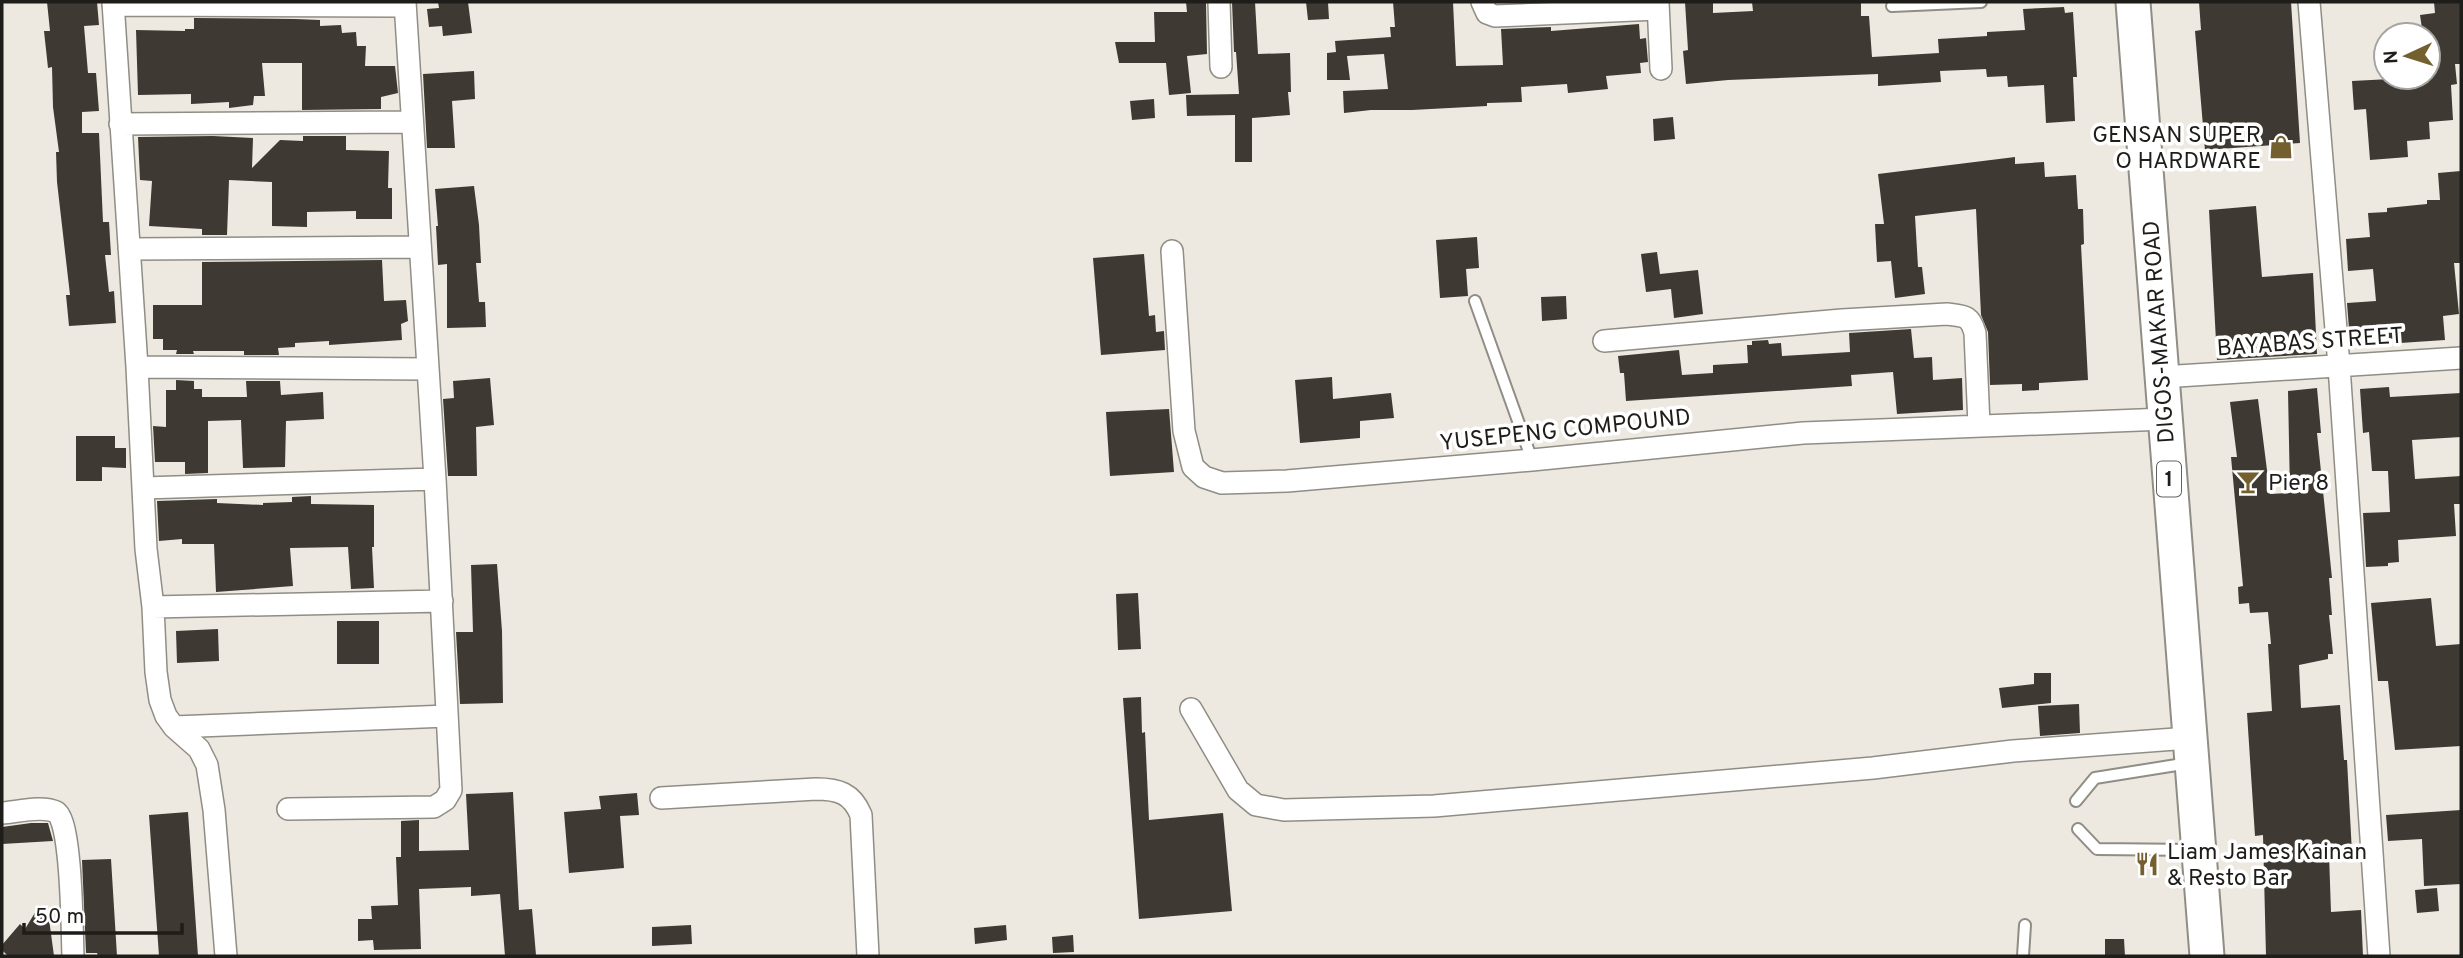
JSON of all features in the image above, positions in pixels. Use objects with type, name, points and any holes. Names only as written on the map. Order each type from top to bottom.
[{"type":"main road","name":"DIGOS-MAKAR ROAD","points":[[2133,2],[2207,956]]},
{"type":"street","points":[[1219,2],[1221,67]]},
{"type":"street","points":[[1482,2],[1487,13],[1495,16],[1658,5],[1661,69]]},
{"type":"street","points":[[2309,2],[2339,366],[2379,956]]},
{"type":"street","points":[[226,956],[214,810],[207,765],[199,749],[174,727],[160,701],[146,549],[113,3],[405,4],[442,601],[450,790],[445,800],[433,807],[288,809]]},
{"type":"street","points":[[120,124],[412,121]]},
{"type":"street","points":[[129,249],[420,247]]},
{"type":"street","name":"YUSEPENG COMPOUND","points":[[1172,251],[1184,431],[1192,467],[1204,477],[1222,483],[1287,481],[1532,460],[1803,433],[2165,419]]},
{"type":"street","points":[[1604,341],[1842,320],[1947,314],[1964,316],[1972,322],[1975,333],[1979,425]]},
{"type":"street","name":"BAYABAS STREET","points":[[2162,377],[2461,358]]},
{"type":"street","points":[[137,367],[427,369]]},
{"type":"street","points":[[143,488],[435,479]]},
{"type":"street","points":[[153,607],[442,601]]},
{"type":"street","points":[[1191,709],[1238,790],[1256,805],[1284,810],[1434,806],[1873,768],[2013,751],[2190,750]]},
{"type":"street","points":[[174,727],[447,716]]},
{"type":"street","points":[[661,797],[833,789],[851,798],[861,815],[868,956]]},
{"type":"street","points":[[2,813],[44,810],[55,811],[61,817],[68,845],[73,956]]},
{"type":"lane","points":[[1892,6],[1981,2]]},
{"type":"lane","points":[[1475,301],[1532,460]]},
{"type":"lane","points":[[2076,801],[2095,778],[2190,750]]},
{"type":"lane","points":[[2078,829],[2097,849],[2198,850]]},
{"type":"lane","points":[[2024,956],[2025,926]]},
{"type":"building","points":[[47,2],[97,2],[99,25],[84,26],[88,73],[96,73],[99,111],[82,112],[82,133],[99,133],[103,222],[109,222],[111,255],[105,255],[109,292],[114,291],[116,323],[69,326],[66,295],[70,295],[57,182],[56,152],[59,152],[53,107],[52,67],[48,68],[44,31],[50,31]]},
{"type":"building","points":[[438,2],[468,2],[472,33],[443,36],[442,26],[429,27],[427,9],[439,8]]},
{"type":"building","points":[[1186,2],[1206,2],[1207,54],[1187,56],[1191,93],[1169,95],[1166,63],[1119,63],[1115,42],[1155,42],[1154,12],[1187,12]]},
{"type":"building","points":[[1232,2],[1255,2],[1258,54],[1290,53],[1290,115],[1252,118],[1252,162],[1235,162],[1235,115],[1187,116],[1186,95],[1239,94]]},
{"type":"building","points":[[1306,2],[1328,2],[1329,19],[1308,20]]},
{"type":"building","points":[[1393,2],[1453,2],[1456,66],[1503,65],[1501,29],[1551,27],[1551,31],[1639,24],[1640,39],[1646,38],[1648,62],[1640,63],[1641,73],[1606,76],[1608,89],[1568,93],[1567,84],[1521,87],[1522,102],[1344,113],[1343,91],[1388,89],[1384,54],[1347,56],[1350,80],[1327,80],[1327,53],[1336,52],[1335,41],[1391,37],[1390,27],[1395,27]]},
{"type":"building","points":[[1685,2],[1713,2],[1713,13],[1753,11],[1752,2],[1861,2],[1861,16],[1869,16],[1872,57],[1939,53],[1938,39],[2025,30],[2023,9],[2064,7],[2065,13],[2073,12],[2077,77],[2073,77],[2075,121],[2046,123],[2044,85],[2008,87],[2007,76],[1987,77],[1986,69],[1940,71],[1941,82],[1878,86],[1878,74],[1686,84],[1683,51],[1688,50]]},
{"type":"building","points":[[2199,2],[2291,2],[2300,143],[2205,150],[2195,31],[2201,30]]},
{"type":"building","points":[[2434,2],[2461,2],[2461,64],[2455,64],[2457,84],[2451,85],[2453,120],[2429,122],[2430,139],[2407,141],[2408,157],[2370,160],[2366,109],[2354,110],[2352,81],[2372,80],[2372,91],[2442,91],[2442,21],[2421,21],[2420,15],[2435,13]]},
{"type":"building","points":[[194,18],[320,20],[320,26],[341,25],[342,33],[356,32],[357,46],[366,46],[365,66],[395,66],[398,93],[381,97],[381,109],[302,110],[302,63],[262,63],[265,96],[254,96],[253,105],[229,108],[229,102],[191,104],[191,94],[138,95],[136,30],[185,31],[194,29]]},
{"type":"building","points":[[474,71],[475,99],[452,101],[455,148],[427,148],[423,74]]},
{"type":"building","points":[[1154,99],[1155,118],[1132,120],[1130,101]]},
{"type":"building","points":[[1673,117],[1675,139],[1654,141],[1653,119]]},
{"type":"building","points":[[303,136],[346,136],[346,150],[389,151],[388,188],[392,188],[392,219],[356,219],[356,211],[307,212],[307,227],[272,226],[272,182],[229,180],[227,235],[202,235],[202,229],[149,226],[152,181],[140,180],[138,137],[253,138],[252,168],[280,140],[303,141]]},
{"type":"building","points":[[2015,157],[2015,164],[2044,162],[2045,177],[2076,175],[2078,209],[2083,209],[2084,244],[2081,245],[2088,380],[2039,383],[2039,390],[2022,391],[2022,384],[1990,385],[1988,332],[1981,315],[1976,209],[1915,216],[1918,267],[1922,267],[1925,294],[1895,298],[1891,261],[1877,262],[1875,224],[1884,224],[1878,174]]},
{"type":"building","points":[[2461,171],[2461,263],[2454,263],[2459,314],[2443,316],[2445,340],[2400,343],[2400,338],[2350,342],[2347,303],[2376,301],[2373,269],[2348,271],[2346,239],[2370,237],[2368,213],[2387,212],[2387,208],[2440,200],[2438,173]]},
{"type":"building","points":[[474,186],[481,263],[476,263],[479,302],[485,302],[486,327],[447,328],[447,264],[438,265],[435,189]]},
{"type":"building","points":[[2256,206],[2262,277],[2313,273],[2317,354],[2217,360],[2209,210]]},
{"type":"building","points":[[1477,237],[1479,268],[1466,269],[1468,296],[1440,298],[1436,240]]},
{"type":"building","points":[[1657,252],[1660,274],[1698,270],[1703,314],[1674,318],[1671,289],[1646,292],[1641,254]]},
{"type":"building","points":[[1144,254],[1149,316],[1155,315],[1156,332],[1164,331],[1165,350],[1101,355],[1093,258]]},
{"type":"building","points":[[382,260],[384,301],[406,300],[408,321],[401,324],[402,340],[329,345],[329,341],[295,343],[295,347],[278,348],[279,355],[244,355],[244,351],[193,351],[194,354],[176,354],[177,350],[163,350],[163,339],[153,339],[153,305],[202,305],[202,262]]},
{"type":"building","points":[[1566,296],[1567,319],[1542,321],[1541,297]]},
{"type":"building","points":[[1911,329],[1914,358],[1932,357],[1933,380],[1962,378],[1963,410],[1897,414],[1893,372],[1851,375],[1852,386],[1626,401],[1624,373],[1620,373],[1618,356],[1679,350],[1682,375],[1713,373],[1713,365],[1748,363],[1747,345],[1752,345],[1752,341],[1781,343],[1782,356],[1850,352],[1849,333]]},
{"type":"building","points":[[1332,377],[1333,399],[1391,393],[1394,418],[1360,421],[1360,438],[1300,443],[1295,380]]},
{"type":"building","points":[[490,378],[494,425],[476,427],[477,476],[448,476],[443,399],[454,398],[453,381]]},
{"type":"building","points":[[176,380],[194,381],[194,389],[202,389],[202,397],[247,397],[246,381],[280,381],[281,395],[323,392],[324,419],[286,421],[285,467],[243,468],[241,420],[208,421],[208,473],[185,474],[185,462],[155,462],[153,426],[166,427],[166,390],[176,390]]},
{"type":"building","points":[[2389,387],[2390,397],[2461,393],[2461,437],[2412,440],[2415,479],[2461,476],[2461,504],[2454,504],[2456,536],[2398,540],[2399,562],[2388,563],[2388,566],[2366,567],[2363,513],[2390,512],[2388,471],[2372,471],[2369,432],[2363,433],[2360,389]]},
{"type":"building","points":[[2317,388],[2321,433],[2317,433],[2332,578],[2329,578],[2332,615],[2329,615],[2333,654],[2328,654],[2328,659],[2299,665],[2301,708],[2340,705],[2344,760],[2347,760],[2352,853],[2329,854],[2331,912],[2361,910],[2363,956],[2266,956],[2263,835],[2255,836],[2247,713],[2272,711],[2268,644],[2271,644],[2268,612],[2250,613],[2249,603],[2239,604],[2238,587],[2243,586],[2231,457],[2237,457],[2230,402],[2258,399],[2270,494],[2290,493],[2288,391]]},
{"type":"building","points":[[1169,409],[1174,472],[1110,476],[1106,412]]},
{"type":"building","points":[[76,436],[115,436],[115,448],[126,448],[126,468],[102,467],[102,481],[76,481]]},
{"type":"building","points":[[311,496],[311,504],[374,505],[374,588],[351,589],[348,547],[290,548],[293,586],[216,592],[214,544],[182,544],[182,539],[159,541],[157,501],[217,499],[217,503],[263,505],[292,502],[292,497]]},
{"type":"building","points":[[497,564],[502,631],[503,703],[460,704],[456,632],[473,632],[471,565]]},
{"type":"building","points":[[1138,593],[1141,649],[1118,650],[1116,594]]},
{"type":"building","points":[[2431,598],[2436,646],[2461,644],[2461,746],[2395,750],[2388,681],[2378,681],[2371,603]]},
{"type":"building","points":[[337,621],[379,621],[379,664],[337,664]]},
{"type":"building","points":[[218,629],[219,661],[177,663],[176,631]]},
{"type":"building","points":[[2034,673],[2051,673],[2051,703],[2002,708],[1999,688],[2034,684]]},
{"type":"building","points":[[1141,697],[1149,820],[1223,813],[1232,911],[1139,919],[1123,698]]},
{"type":"building","points":[[2079,704],[2080,733],[2040,736],[2038,706]]},
{"type":"building","points":[[513,792],[519,910],[532,909],[536,955],[505,956],[500,894],[471,896],[471,887],[419,889],[421,949],[374,950],[373,940],[358,941],[358,919],[372,919],[371,906],[398,905],[396,857],[401,857],[401,821],[419,820],[419,851],[469,850],[466,794]]},
{"type":"building","points":[[637,793],[639,815],[620,816],[624,868],[569,873],[564,812],[601,809],[599,796]]},
{"type":"building","points":[[2461,810],[2461,884],[2424,886],[2422,839],[2388,841],[2386,815]]},
{"type":"building","points":[[188,812],[198,956],[159,956],[149,815]]},
{"type":"building","points":[[48,823],[53,841],[2,844],[2,827]]},
{"type":"building","points":[[111,859],[117,956],[98,956],[97,953],[86,953],[82,860]]},
{"type":"building","points":[[2437,888],[2439,911],[2417,913],[2415,890]]},
{"type":"building","points":[[36,911],[49,919],[54,956],[8,956],[2,950],[2,945],[20,924],[25,929]]},
{"type":"building","points":[[691,925],[692,944],[652,946],[652,927]]},
{"type":"building","points":[[1006,925],[1007,940],[975,944],[974,928]]},
{"type":"building","points":[[1073,935],[1074,952],[1053,953],[1052,937]]},
{"type":"building","points":[[2105,939],[2124,939],[2125,956],[2105,956]]},
{"type":"place","name":"GENSAN SUPER O HARDWARE","points":[[2281,147]]},
{"type":"place","name":"Pier 8","points":[[2248,482]]},
{"type":"place","name":"Liam James Kainan & Resto Bar","points":[[2147,864]]}]
